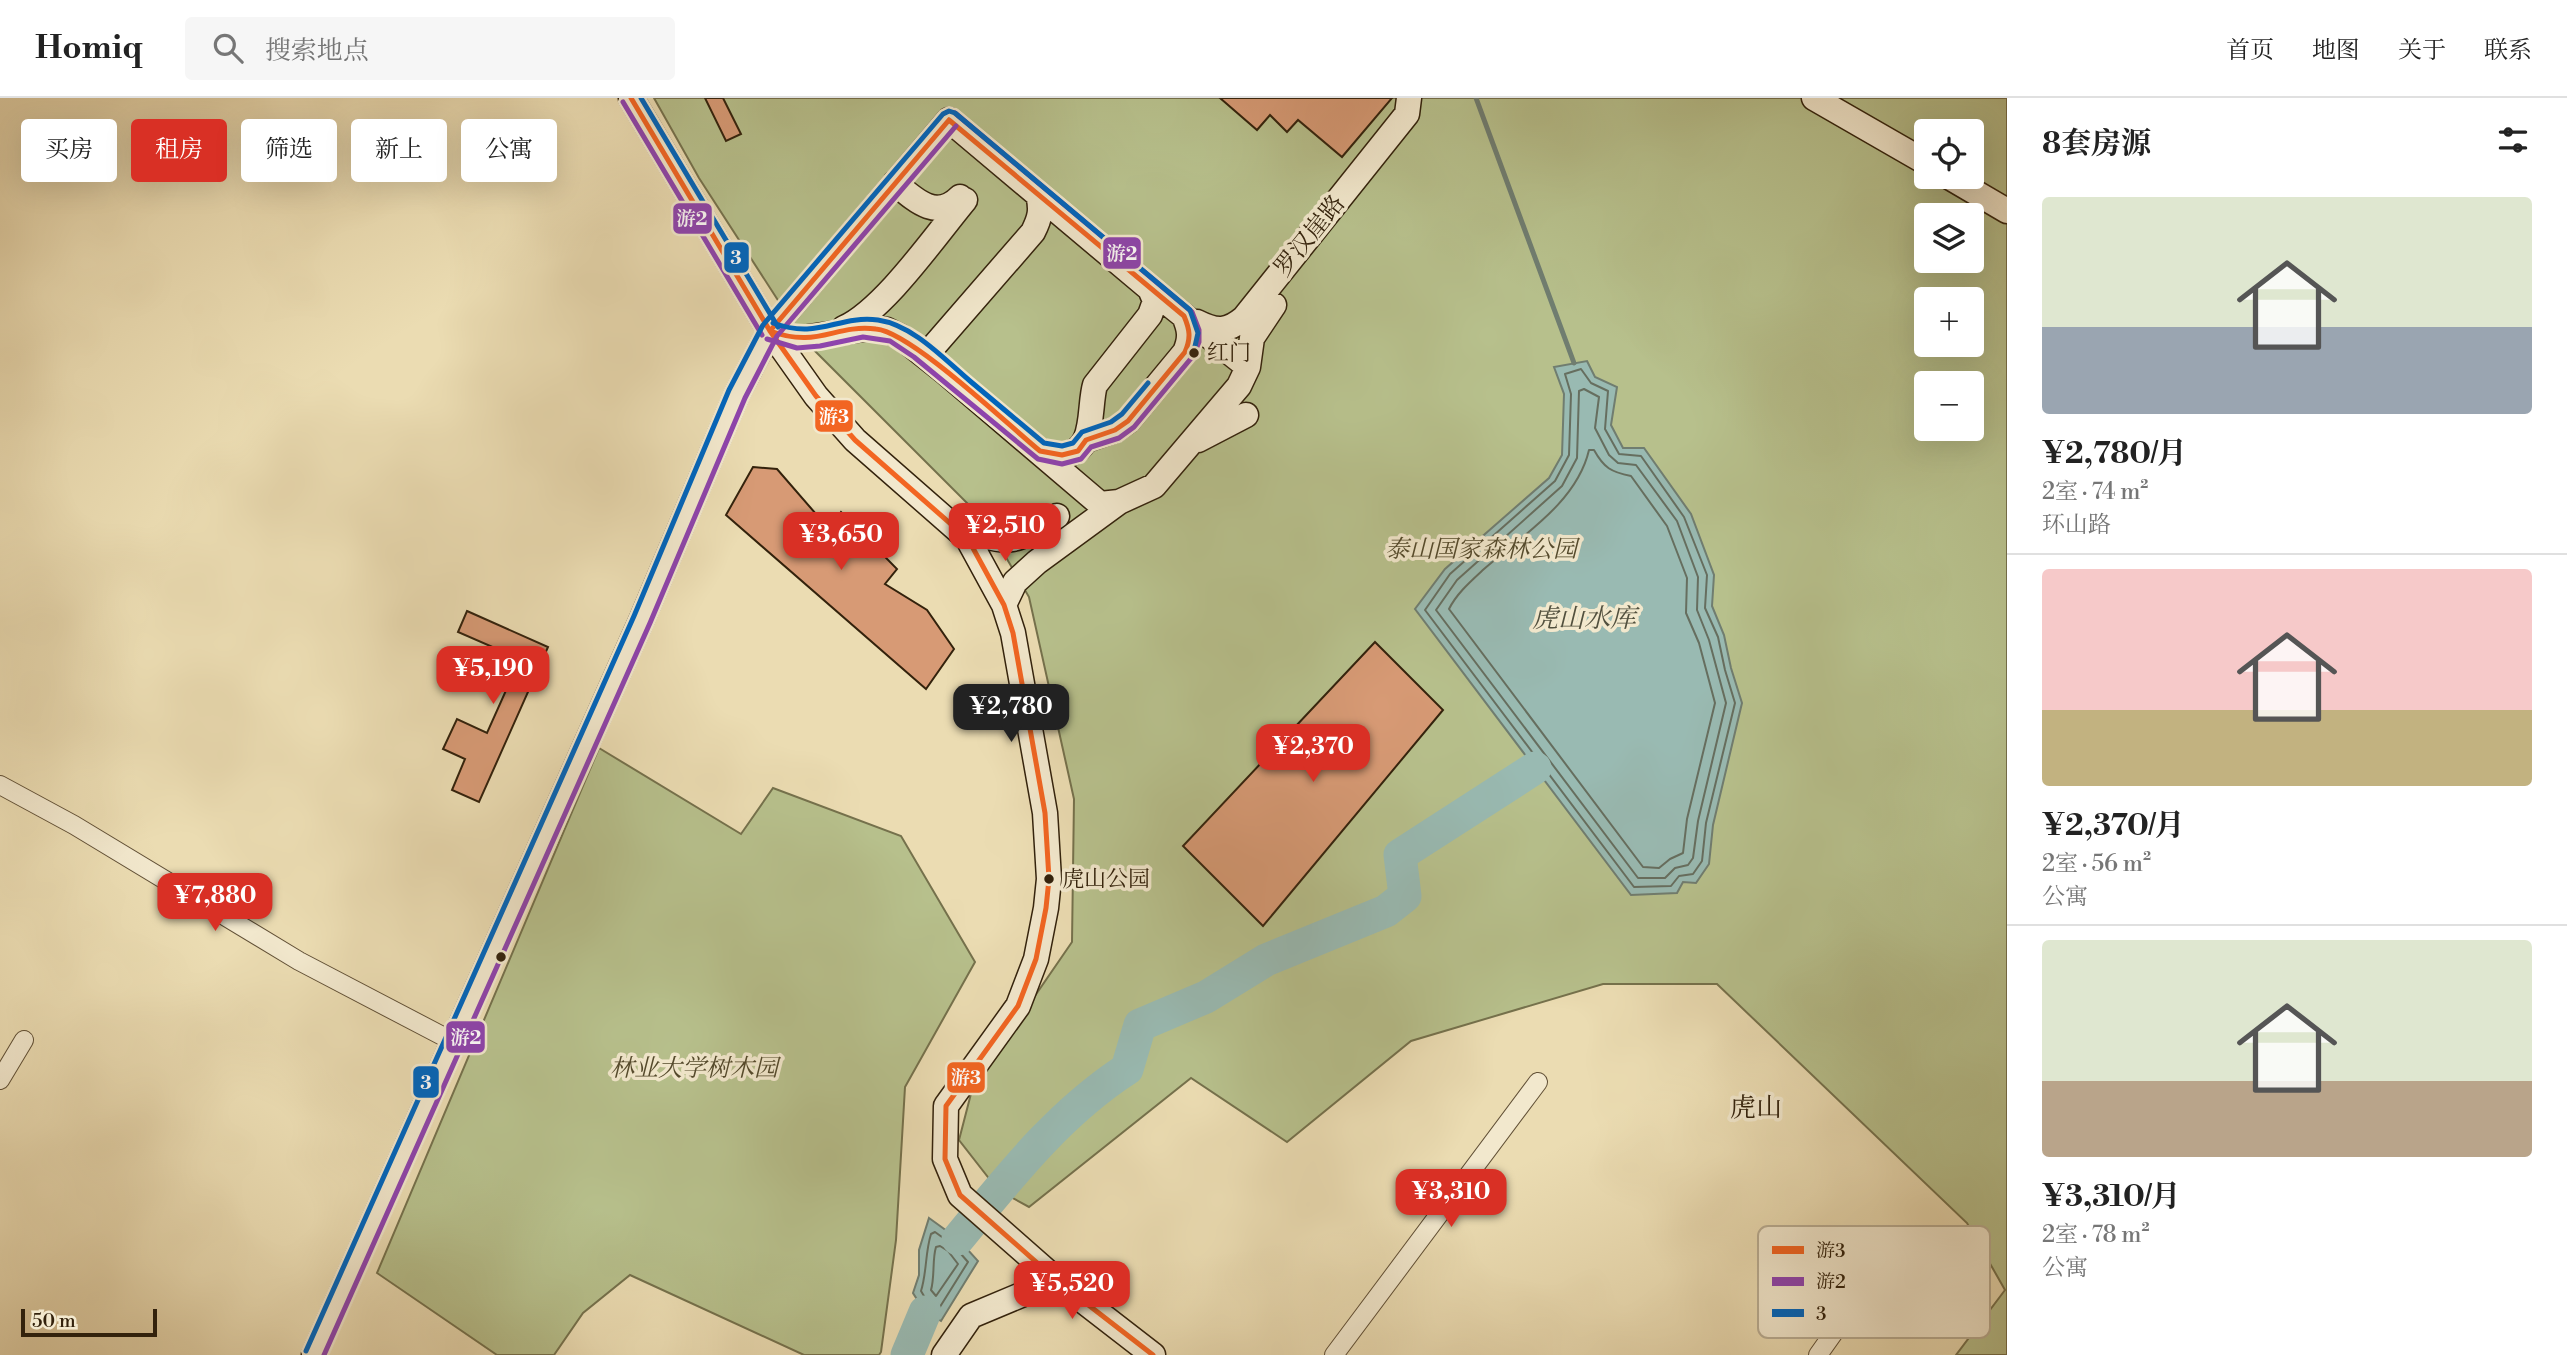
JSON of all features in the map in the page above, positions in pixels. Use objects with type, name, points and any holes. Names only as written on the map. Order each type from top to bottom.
[{"type":"street","points":[[631,98],[770,331],[816,396],[855,440],[968,539],[1004,605],[1013,633],[1031,722],[1045,813],[1049,879],[1036,959],[1018,1006],[946,1106],[945,1159],[960,1195],[1060,1283],[1153,1355]]},
{"type":"street","name":"罗汉崖路","points":[[1184,316],[1214,330],[1234,326],[1244,318],[1408,114],[1409,98]]},
{"type":"street","name":"罗汉崖路","points":[[1004,605],[1015,582],[1037,562],[1119,502],[1154,486],[1239,386],[1248,367],[1252,338],[1263,318],[1419,121],[1423,110],[1422,98]]},
{"type":"street","points":[[1814,98],[1914,156]]},
{"type":"street","points":[[314,1355],[636,632],[737,394],[770,331],[949,120],[1150,289],[1248,367]]},
{"type":"street","points":[[770,331],[796,339],[818,337],[858,322],[870,312],[962,198],[947,207],[936,208],[925,205],[895,183]]},
{"type":"street","points":[[1969,189],[2007,211]]},
{"type":"street","points":[[919,350],[929,350],[934,346],[1033,232],[1042,208],[1038,195]]},
{"type":"street","points":[[1040,451],[1062,455],[1078,450],[1086,440],[1090,429],[1091,398],[1095,385],[1150,315],[1155,301],[1150,289]]},
{"type":"street","points":[[1086,440],[1115,430],[1128,421],[1185,352],[1190,340],[1190,330],[1184,316]]},
{"type":"street","points":[[834,332],[870,328],[887,330],[901,337],[1100,504],[1119,502]]},
{"type":"street","points":[[1186,449],[1208,433],[1235,423],[1246,415]]},
{"type":"street","points":[[947,520],[999,541],[1017,538],[1057,516]]},
{"type":"street","points":[[0,785],[74,825],[299,961],[452,1041]]},
{"type":"street","points":[[0,1080],[24,1040]]},
{"type":"street","points":[[1335,1355],[1538,1082]]},
{"type":"street","points":[[943,1355],[971,1316],[1033,1290],[1060,1283]]},
{"type":"street","points":[[1818,1355],[1830,1338]]},
{"type":"green space","name":"泰山国家森林公园","points":[[654,98],[2007,98],[2007,1355],[1956,1355],[1969,1338],[1990,1338],[1990,1310],[2005,1290],[1990,1264],[1990,1226],[1969,1226],[1717,984],[1603,984],[1411,1041],[1287,1142],[1191,1078],[1029,1207],[998,1190],[959,1140],[973,1086],[1072,942],[1074,799],[1029,597],[985,521],[803,339],[699,178]]},
{"type":"green space","name":"林业大学树木园","points":[[599,748],[741,834],[773,788],[901,836],[975,962],[905,1087],[896,1240],[879,1355],[804,1355],[630,1275],[583,1313],[554,1355],[497,1355],[377,1273]]},
{"type":"water","name":"虎山水库","points":[[1587,361],[1595,377],[1617,387],[1611,425],[1623,448],[1644,448],[1691,514],[1714,575],[1712,606],[1724,635],[1742,703],[1713,825],[1709,864],[1696,883],[1683,882],[1677,893],[1631,895],[1415,609],[1445,569],[1549,478],[1562,455],[1564,394],[1554,367]]},
{"type":"water","points":[[929,1218],[958,1239],[978,1261],[941,1321],[925,1312],[913,1293],[919,1275],[919,1250]]},
{"type":"building","points":[[705,98],[723,98],[741,134],[726,141]]},
{"type":"building","points":[[1220,98],[1392,98],[1342,157],[1298,120],[1287,132],[1270,115],[1257,130]]},
{"type":"building","points":[[753,467],[777,469],[829,529],[841,512],[897,569],[885,584],[927,610],[954,649],[926,689],[726,515]]},
{"type":"building","points":[[467,611],[548,647],[479,802],[452,790],[465,759],[443,749],[457,719],[487,733],[520,659],[458,632]]},
{"type":"building","points":[[1375,642],[1443,710],[1263,926],[1183,846]]},
{"type":"waterway","points":[[1476,98],[1574,363]]},
{"type":"waterway","points":[[958,1239],[1036,1147],[1079,1105],[1127,1069],[1140,1025],[1206,997],[1266,960],[1386,911],[1405,896],[1400,855],[1535,768]]},
{"type":"waterway","points":[[907,1355],[925,1312]]},
{"type":"transit line","name":"游3","points":[[631,98],[770,331],[816,396],[855,440],[968,539],[1004,605],[1013,633],[1045,813],[1049,879],[1046,908],[1036,959],[1018,1006],[946,1106],[945,1159],[960,1195],[1060,1283],[1153,1355]]},
{"type":"transit line","name":"3","points":[[641,98],[778,327]]},
{"type":"transit line","name":"游2","points":[[623,102],[762,335]]},
{"type":"transit line","name":"3","points":[[306,1351],[634,616],[729,390],[763,325],[943,114],[949,111],[955,113],[1190,310],[1198,333],[1193,355]]},
{"type":"transit line","name":"游2","points":[[767,339],[797,348],[863,337],[890,341],[914,357],[1038,459],[1062,464],[1081,459],[1091,447],[1119,438],[1134,427],[1193,356],[1199,342],[1199,330],[1192,312],[955,113]]},
{"type":"transit line","name":"游3","points":[[770,331],[801,338],[861,328],[892,334],[935,362],[1040,451],[1062,455],[1078,451],[1086,440],[1115,430],[1128,421],[1185,352],[1189,334],[1184,316],[949,120]]},
{"type":"transit line","name":"游3","points":[[770,331],[949,120]]},
{"type":"transit line","name":"游2","points":[[324,1355],[650,623],[745,398],[777,336],[956,126]]},
{"type":"transit line","name":"3","points":[[773,323],[803,329],[864,319],[891,323],[927,344],[1044,443],[1062,446],[1073,443],[1082,432],[1111,422],[1122,414],[1148,383]]},
{"type":"place","name":"红门","points":[[1194,353]]},
{"type":"place","name":"虎山公园","points":[[1049,879]]},
{"type":"district","name":"虎山","points":[[1756,1108]]}]
